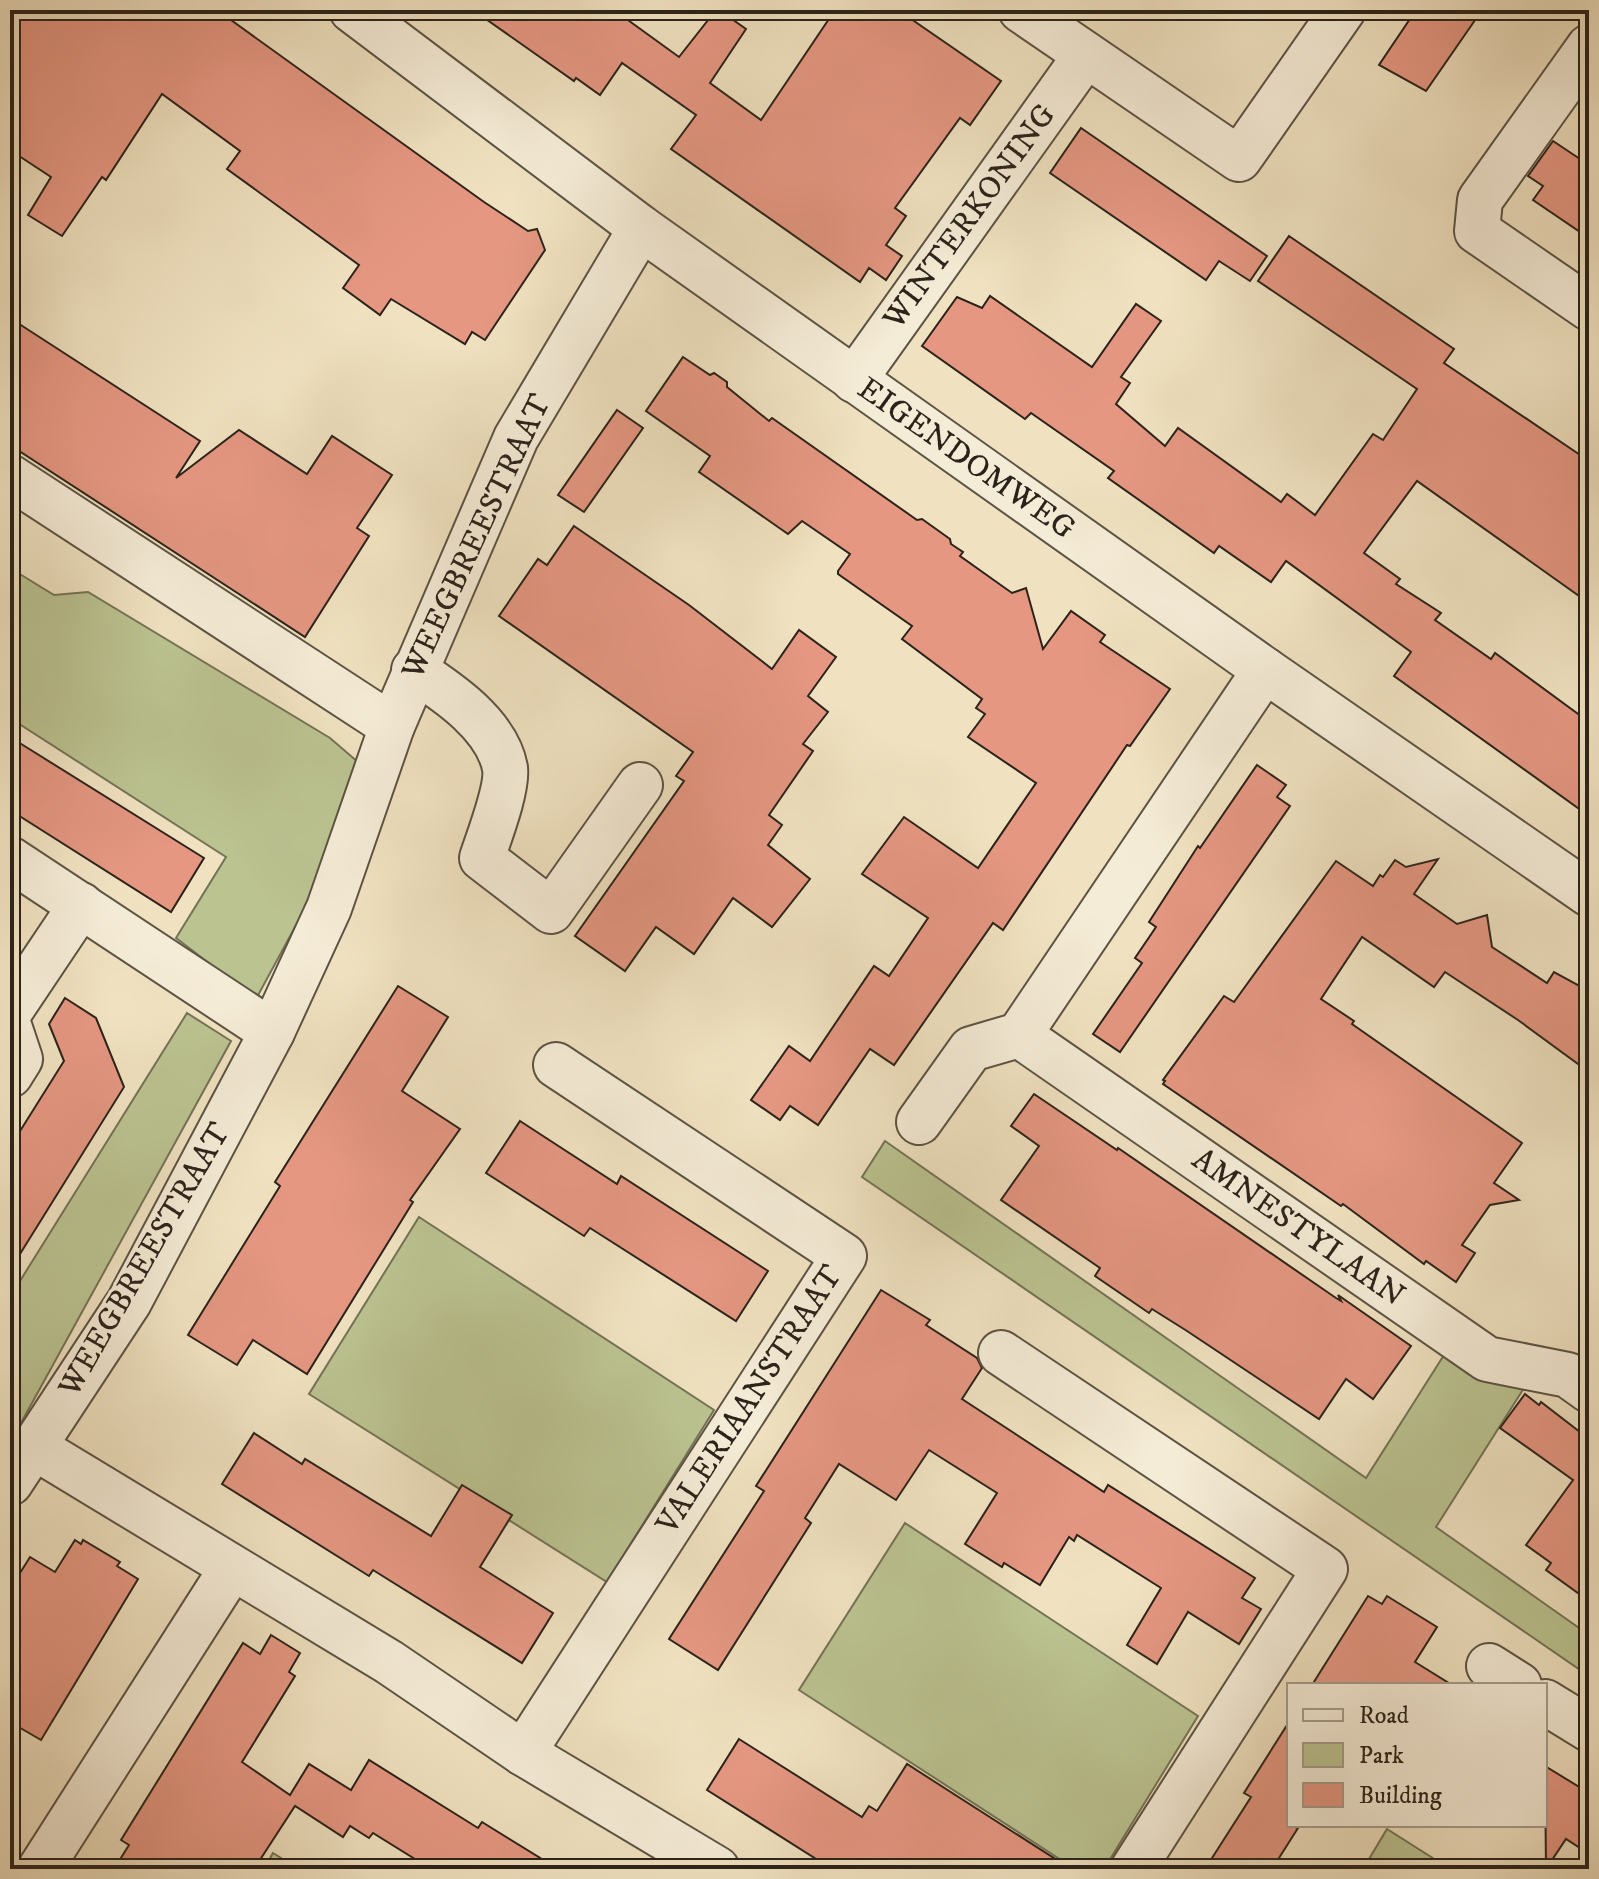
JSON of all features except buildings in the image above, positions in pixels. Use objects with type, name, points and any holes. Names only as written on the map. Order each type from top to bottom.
[{"type":"street","name":"EIGENDOMWEG","points":[[352,10],[641,228],[1265,670],[1589,894]]},
{"type":"street","points":[[1021,10],[1239,159],[1343,10]]},
{"type":"street","points":[[1589,47],[1480,200],[1477,231],[1589,308]]},
{"type":"street","name":"WINTERKONING","points":[[854,380],[1086,55]]},
{"type":"street","name":"WEEGBREESTRAAT","points":[[10,1483],[129,1302],[272,1032],[329,908],[414,670],[516,438],[641,228]]},
{"type":"street","points":[[10,477],[392,726]]},
{"type":"street","points":[[414,670],[449,693],[487,728],[505,769],[498,809],[482,858],[551,911],[640,785]]},
{"type":"street","points":[[919,1122],[971,1049],[1019,1035],[1265,670]]},
{"type":"street","points":[[10,859],[272,1032]]},
{"type":"street","points":[[10,1011],[81,905]]},
{"type":"street","points":[[10,1029],[20,1059],[10,1075]]},
{"type":"street","name":"AMNESTYLAAN","points":[[1019,1035],[1487,1359],[1568,1375],[1589,1390]]},
{"type":"street","name":"VALERIAANSTRAAT","points":[[523,1753],[844,1256],[556,1065]]},
{"type":"street","points":[[1001,1353],[1325,1569],[1133,1869]]},
{"type":"street","points":[[34,1447],[389,1662],[523,1753],[717,1869]]},
{"type":"street","points":[[40,1869],[232,1568]]},
{"type":"street","points":[[1547,1703],[1589,1729]]},
{"type":"green space","points":[[10,568],[54,595],[88,592],[330,738],[366,769],[320,881],[256,999],[176,938],[226,857],[10,718]]},
{"type":"green space","points":[[187,1013],[231,1041],[10,1443],[10,1297]]},
{"type":"green space","points":[[885,1141],[1366,1478],[1444,1355],[1524,1388],[1436,1527],[1589,1635],[1589,1676],[862,1177]]},
{"type":"green space","points":[[419,1217],[714,1410],[607,1582],[309,1394]]},
{"type":"green space","points":[[905,1523],[1198,1716],[1104,1869],[1075,1869],[799,1690]]},
{"type":"green space","points":[[1387,1829],[1450,1869],[1363,1869]]},
{"type":"green space","points":[[273,1853],[299,1869],[264,1869]]}]
